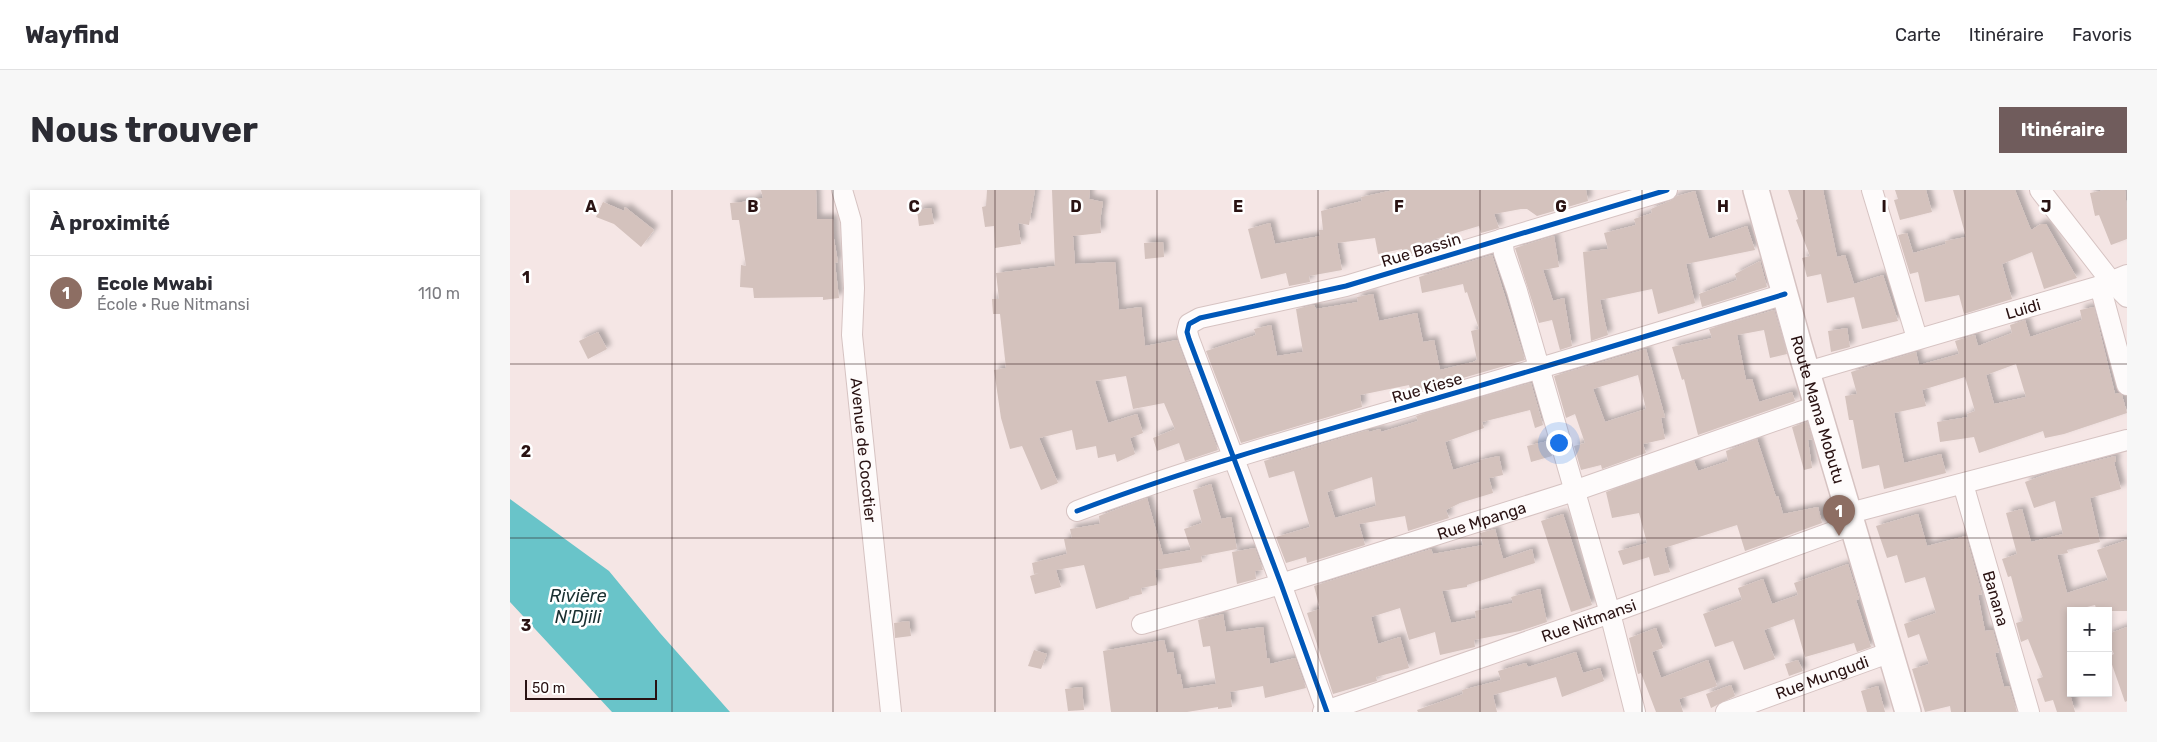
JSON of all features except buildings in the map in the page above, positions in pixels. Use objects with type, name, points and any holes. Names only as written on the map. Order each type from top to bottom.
[{"type":"street","name":"Avenue de Cocotier","points":[[842,190],[850,221],[854,288],[852,334],[891,712]]},
{"type":"street","name":"Rue Bassin","points":[[1232,458],[1187,332],[1189,324],[1200,318],[1346,286],[1667,190]]},
{"type":"street","name":"Route Mama Mobutu","points":[[1756,190],[1807,372],[1908,712]]},
{"type":"street","points":[[1872,190],[1917,338]]},
{"type":"street","points":[[2040,190],[2127,297]]},
{"type":"street","points":[[1502,239],[1504,253],[1610,613],[1635,712]]},
{"type":"street","points":[[2112,280],[2127,386]]},
{"type":"street","name":"Luidi","points":[[1807,372],[2112,280]]},
{"type":"street","name":"Rue Kiese","points":[[1077,511],[1156,481],[1785,294]]},
{"type":"street","name":"Rue Mpanga","points":[[1142,624],[1282,584],[1574,491],[1817,406]]},
{"type":"street","points":[[1851,519],[1963,484],[2126,442]]},
{"type":"street","points":[[1232,458],[1282,584],[1326,712]]},
{"type":"street","name":"Banana","points":[[1963,484],[2029,712]]},
{"type":"street","name":"Rue Nitmansi","points":[[1326,712],[1610,613],[1851,519]]},
{"type":"street","name":"Rue Mungudi","points":[[1726,712],[1891,652]]},
{"type":"water","name":"Rivière N'Djili","points":[[510,499],[609,571],[660,633],[730,712],[612,712],[510,602]]},
{"type":"cycle path","points":[[1327,712],[1189,339],[1187,332],[1189,324],[1200,318],[1346,286],[1667,190]]},
{"type":"cycle path","points":[[1077,511],[1167,479],[1258,450],[1527,372],[1785,294]]},
{"type":"place","name":"Ecole Mwabi","points":[[1839,536]]}]
